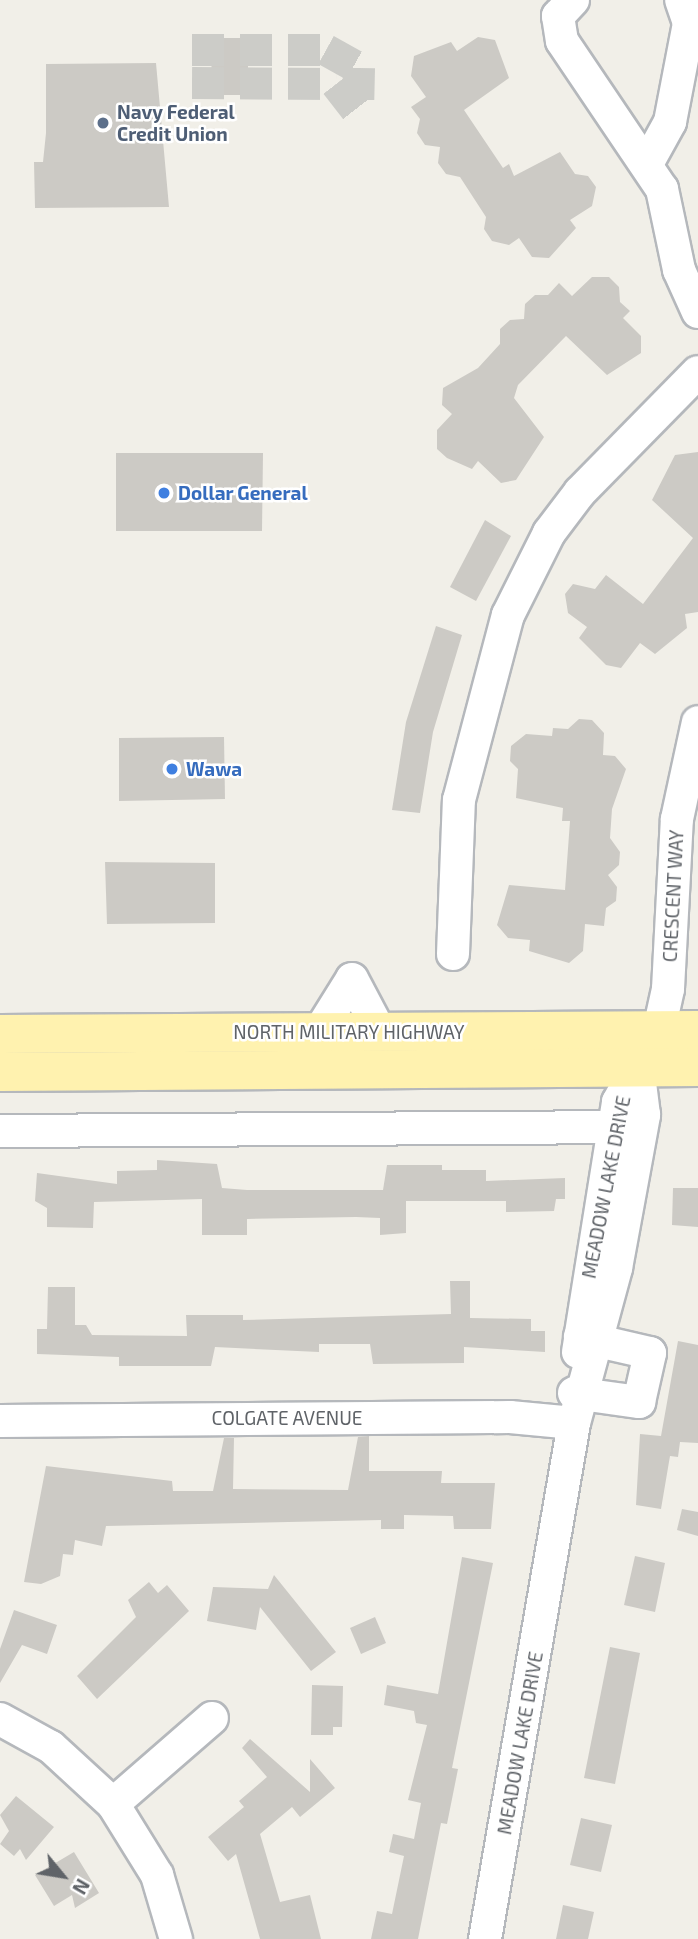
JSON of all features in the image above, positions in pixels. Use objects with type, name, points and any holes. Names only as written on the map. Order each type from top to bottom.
[{"type":"main road","name":"NORTH MILITARY HIGHWAY","points":[[0,1034],[698,1030]]},
{"type":"main road","name":"NORTH MILITARY HIGHWAY","points":[[0,1072],[698,1067]]},
{"type":"street","points":[[573,0],[558,16],[562,41],[648,162],[662,189],[679,270],[698,312]]},
{"type":"street","points":[[648,162],[670,122],[689,23],[681,0]]},
{"type":"street","points":[[453,954],[459,800],[508,615],[549,533],[580,492],[698,372]]},
{"type":"street","name":"CRESCENT WAY","points":[[638,1067],[659,1030],[668,989],[677,819],[698,722]]},
{"type":"street","points":[[319,1032],[352,979],[380,1032]]},
{"type":"street","name":"MEADOW LAKE DRIVE","points":[[485,1939],[638,1067]]},
{"type":"street","points":[[0,1130],[628,1127]]},
{"type":"street","name":"COLGATE AVENUE","points":[[0,1421],[510,1417],[577,1403],[643,1399],[647,1349],[589,1338]]},
{"type":"street","points":[[113,1804],[212,1718]]},
{"type":"street","points":[[0,1719],[51,1747],[113,1804],[157,1875],[176,1939]]},
{"type":"building","points":[[478,37],[495,40],[509,78],[464,110],[503,168],[509,164],[514,176],[560,152],[575,174],[588,176],[596,187],[592,206],[570,220],[576,228],[549,258],[532,257],[519,238],[509,245],[492,241],[484,229],[486,217],[460,177],[446,174],[438,163],[440,147],[425,145],[417,133],[420,119],[411,107],[426,97],[411,76],[414,56],[451,42],[457,51]]},
{"type":"building","points":[[211,38],[248,38],[248,95],[212,95]]},
{"type":"building","name":"Navy Federal Credit Union","points":[[156,63],[169,207],[35,208],[34,162],[43,162],[46,133],[46,64]]},
{"type":"building","points":[[592,277],[609,277],[619,287],[620,302],[630,311],[623,318],[641,336],[641,353],[607,375],[566,336],[518,385],[514,398],[544,437],[516,480],[501,483],[478,461],[472,469],[447,458],[437,449],[437,430],[452,414],[442,405],[443,388],[478,368],[500,344],[500,329],[510,320],[524,319],[525,304],[535,295],[548,295],[559,283],[572,296]]},
{"type":"building","points":[[698,452],[698,612],[685,614],[687,628],[655,654],[640,643],[621,668],[606,665],[579,638],[587,627],[568,613],[565,594],[573,584],[595,589],[606,575],[643,604],[693,538],[652,500],[675,455]]},
{"type":"building","points":[[116,453],[263,453],[262,531],[116,531]]},
{"type":"building","points":[[485,520],[511,536],[476,601],[450,587]]},
{"type":"building","points":[[436,626],[462,635],[433,732],[420,813],[392,810],[406,722]]},
{"type":"building","points":[[579,719],[592,720],[604,733],[603,755],[615,756],[626,769],[612,809],[610,838],[620,852],[619,865],[608,875],[617,887],[616,901],[606,908],[604,926],[585,924],[583,951],[569,963],[529,951],[530,940],[508,938],[497,925],[509,885],[565,890],[570,821],[562,821],[563,808],[516,798],[518,769],[510,761],[511,746],[526,734],[552,736],[553,728],[568,729]]},
{"type":"building","name":"Wawa","points":[[224,737],[225,799],[119,801],[119,738]]},
{"type":"building","points":[[105,862],[215,863],[215,923],[107,924]]},
{"type":"building","points":[[157,1160],[217,1164],[222,1188],[247,1190],[383,1190],[387,1165],[442,1165],[442,1170],[486,1170],[486,1181],[565,1178],[565,1199],[556,1199],[554,1211],[506,1212],[506,1201],[406,1201],[406,1233],[380,1235],[380,1218],[356,1217],[247,1219],[247,1235],[202,1235],[202,1199],[94,1202],[93,1228],[47,1227],[47,1208],[35,1201],[37,1173],[117,1184],[117,1171],[157,1170]]},
{"type":"building","points":[[673,1188],[698,1188],[698,1227],[672,1225]]},
{"type":"building","points":[[450,1281],[470,1281],[470,1318],[531,1319],[531,1331],[545,1331],[545,1352],[464,1347],[464,1363],[373,1364],[370,1344],[319,1344],[319,1352],[215,1347],[211,1366],[119,1366],[119,1357],[37,1354],[37,1329],[47,1329],[48,1287],[75,1287],[75,1325],[86,1325],[92,1335],[187,1336],[186,1315],[243,1315],[243,1320],[451,1314]]},
{"type":"building","points":[[678,1341],[698,1345],[698,1443],[680,1442],[678,1457],[670,1456],[661,1509],[636,1505],[640,1434],[661,1436]]},
{"type":"building","points":[[369,1436],[369,1471],[442,1471],[441,1483],[495,1483],[491,1529],[454,1529],[453,1516],[404,1515],[404,1529],[381,1529],[381,1520],[106,1526],[102,1546],[75,1540],[73,1555],[63,1554],[60,1576],[41,1584],[24,1582],[46,1466],[172,1481],[173,1491],[213,1491],[224,1438],[234,1438],[233,1489],[348,1490],[358,1437]]},
{"type":"building","points":[[682,1509],[698,1512],[698,1536],[677,1530]]},
{"type":"building","points":[[635,1556],[665,1563],[655,1612],[624,1605]]},
{"type":"building","points":[[462,1557],[493,1563],[452,1768],[458,1769],[447,1824],[441,1823],[418,1939],[371,1939],[377,1911],[392,1914],[404,1856],[389,1852],[393,1834],[414,1839],[421,1803],[408,1800],[427,1725],[416,1723],[414,1711],[384,1705],[387,1685],[438,1694]]},
{"type":"building","points":[[274,1575],[336,1652],[311,1671],[260,1607],[256,1630],[207,1621],[213,1587],[268,1589]]},
{"type":"building","points":[[149,1582],[158,1593],[167,1585],[189,1611],[97,1699],[77,1676],[136,1617],[128,1600]]},
{"type":"building","points":[[14,1610],[57,1625],[47,1654],[22,1645],[0,1683],[0,1649]]},
{"type":"building","points":[[375,1617],[386,1643],[361,1654],[350,1628]]},
{"type":"building","points":[[610,1647],[640,1653],[615,1784],[584,1778]]},
{"type":"building","points":[[312,1685],[343,1686],[342,1727],[333,1727],[333,1735],[311,1735]]},
{"type":"building","points":[[250,1739],[310,1792],[310,1759],[335,1788],[300,1817],[292,1807],[260,1834],[280,1902],[310,1895],[321,1939],[260,1939],[236,1854],[228,1861],[208,1837],[244,1807],[239,1801],[267,1777],[242,1748]]},
{"type":"building","points":[[16,1796],[54,1827],[26,1860],[20,1849],[14,1856],[0,1844],[9,1831],[0,1815]]},
{"type":"building","points":[[581,1818],[612,1825],[601,1872],[570,1865]]},
{"type":"building","points":[[74,1852],[99,1893],[75,1908],[72,1895],[54,1906],[35,1875]]},
{"type":"building","points":[[563,1905],[594,1912],[588,1939],[556,1939]]},
{"type":"tunnel","points":[[192,50],[326,50],[359,68],[358,112]]},
{"type":"tunnel","points":[[192,83],[336,84],[358,112]]},
{"type":"place","name":"Navy Federal Credit Union","points":[[103,123]]},
{"type":"place","name":"Dollar General","points":[[164,493]]},
{"type":"place","name":"Wawa","points":[[172,769]]}]
